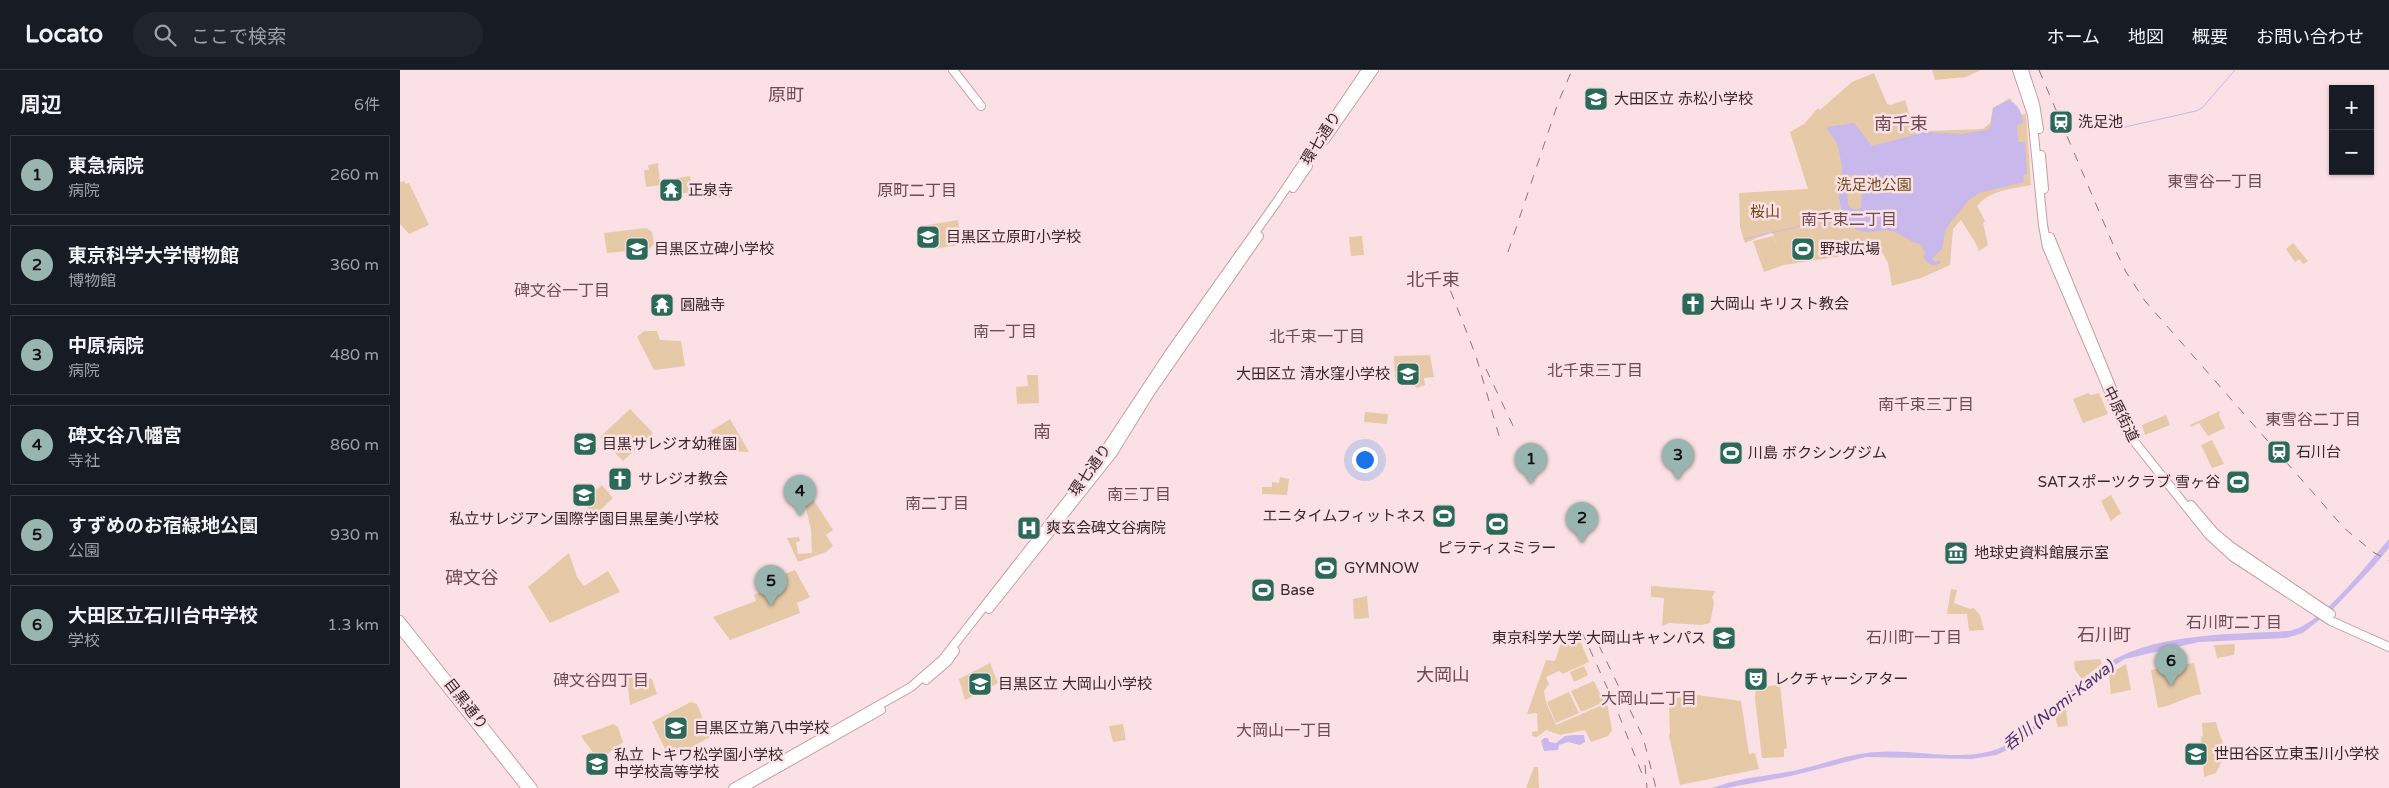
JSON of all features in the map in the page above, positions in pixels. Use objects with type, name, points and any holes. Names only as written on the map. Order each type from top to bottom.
[{"type":"main road","points":[[953,70],[981,106]]},
{"type":"main road","name":"環七通り","points":[[733,788],[810,746],[922,678],[952,648],[1089,473],[1114,444],[1170,352],[1276,203],[1366,70]]},
{"type":"main road","name":"環七通り","points":[[743,788],[905,696],[936,673],[948,661],[1114,444],[1374,70]]},
{"type":"main road","name":"中原街道","points":[[2017,70],[2032,115],[2043,225],[2048,247],[2126,431],[2221,547],[2324,613],[2389,642]]},
{"type":"main road","name":"中原街道","points":[[2024,70],[2037,114],[2050,239],[2112,388],[2133,432],[2218,535],[2236,551],[2349,630],[2389,647]]},
{"type":"main road","name":"目黒通り","points":[[400,620],[533,788]]},
{"type":"main road","name":"目黒通り","points":[[400,629],[526,788]]},
{"type":"green space","points":[[1932,70],[1981,70],[1966,77],[1935,80]]},
{"type":"green space","name":"洗足池公園","points":[[1874,73],[1887,104],[1891,105],[1905,100],[1916,134],[1926,131],[1983,129],[1990,123],[1993,108],[2010,98],[2020,115],[2026,114],[2031,185],[1995,193],[1982,201],[1977,206],[1985,221],[1983,223],[1988,245],[1979,251],[1961,220],[1953,229],[1950,265],[1921,278],[1892,286],[1888,263],[1881,250],[1784,265],[1764,272],[1753,241],[1773,236],[1778,248],[1772,232],[1745,243],[1740,227],[1739,193],[1808,189],[1790,132],[1804,124],[1818,108],[1820,110],[1852,82]]},
{"type":"green space","points":[[658,163],[660,185],[646,187],[644,170],[649,170],[648,165]]},
{"type":"green space","points":[[690,176],[693,193],[673,193],[671,179]]},
{"type":"green space","points":[[404,181],[406,184],[409,183],[429,225],[409,234],[400,224],[400,182]]},
{"type":"green space","points":[[721,186],[722,197],[705,199],[703,188]]},
{"type":"green space","points":[[958,220],[961,242],[959,245],[934,249],[930,247],[927,225]]},
{"type":"green space","points":[[646,228],[652,232],[654,244],[649,249],[607,253],[604,233]]},
{"type":"green space","points":[[1362,236],[1364,255],[1351,256],[1349,237]]},
{"type":"green space","points":[[2293,243],[2308,261],[2303,264],[2299,259],[2295,262],[2286,249]]},
{"type":"green space","points":[[644,331],[657,331],[660,340],[681,341],[685,366],[654,370],[637,337]]},
{"type":"green space","points":[[1430,355],[1434,377],[1424,378],[1425,385],[1417,388],[1409,382],[1395,377],[1394,356]]},
{"type":"green space","points":[[1027,375],[1038,375],[1039,403],[1017,404],[1016,387],[1028,386]]},
{"type":"green space","points":[[2088,393],[2091,395],[2099,393],[2108,414],[2083,423],[2073,399]]},
{"type":"green space","points":[[630,409],[653,433],[623,461],[600,437]]},
{"type":"green space","points":[[2220,411],[2219,415],[2225,428],[2208,436],[2199,423],[2191,427],[2190,425]]},
{"type":"green space","points":[[1365,412],[1388,414],[1387,424],[1364,422]]},
{"type":"green space","points":[[2166,415],[2170,425],[2145,435],[2142,425]]},
{"type":"green space","points":[[730,419],[749,452],[722,451],[711,431]]},
{"type":"green space","points":[[2212,440],[2224,464],[2212,468],[2201,445]]},
{"type":"green space","points":[[1280,477],[1289,479],[1287,495],[1262,494],[1262,487],[1272,487],[1272,482],[1279,483]]},
{"type":"green space","points":[[802,482],[833,530],[826,535],[833,546],[826,552],[798,562],[787,538],[799,537],[800,541],[796,542],[798,554],[812,553],[811,530],[800,483]]},
{"type":"green space","points":[[602,485],[613,498],[594,516],[578,494],[587,487],[592,493]]},
{"type":"green space","points":[[2111,495],[2121,513],[2111,521],[2101,501]]},
{"type":"green space","points":[[569,553],[577,577],[584,586],[608,571],[620,592],[550,623],[528,587]]},
{"type":"green space","points":[[795,570],[810,597],[797,603],[800,613],[730,640],[713,617],[756,601],[754,595],[764,590],[762,583]]},
{"type":"green space","points":[[1651,586],[1715,591],[1712,597],[1714,603],[1710,623],[1702,625],[1669,623],[1662,626],[1664,598],[1651,597]]},
{"type":"green space","points":[[1951,589],[1957,590],[1954,603],[1970,609],[1974,608],[1980,615],[1984,630],[1969,631],[1967,614],[1947,614]]},
{"type":"green space","points":[[1367,596],[1369,618],[1354,619],[1353,599]]},
{"type":"green space","points":[[1578,636],[1589,662],[1563,674],[1559,671],[1546,677],[1549,684],[1544,691],[1546,702],[1556,725],[1607,703],[1612,730],[1608,736],[1591,742],[1585,730],[1560,735],[1546,730],[1537,737],[1532,736],[1532,732],[1538,731],[1537,713],[1527,714],[1546,660],[1555,661],[1561,643]]},
{"type":"green space","points":[[2235,644],[2234,655],[2217,658],[2214,645]]},
{"type":"green space","points":[[2100,659],[2102,664],[2082,679],[2075,670],[2074,661]]},
{"type":"green space","points":[[990,663],[998,683],[965,700],[959,679]]},
{"type":"green space","points":[[2194,663],[2201,694],[2158,708],[2151,670]]},
{"type":"green space","points":[[2126,664],[2131,690],[2111,694],[2109,674]]},
{"type":"green space","points":[[1584,666],[1588,675],[1574,682],[1570,672]]},
{"type":"green space","points":[[634,674],[652,679],[657,694],[630,705],[627,678],[634,676]]},
{"type":"green space","points":[[1594,681],[1604,702],[1581,712],[1571,691]]},
{"type":"green space","points":[[1780,685],[1787,748],[1784,749],[1784,757],[1762,758],[1755,699],[1756,687]]},
{"type":"green space","points":[[1569,692],[1579,713],[1556,723],[1547,702]]},
{"type":"green space","points":[[1697,695],[1741,701],[1749,754],[1755,753],[1759,769],[1680,785],[1669,736],[1669,706],[1675,698]]},
{"type":"green space","points":[[691,702],[697,704],[710,737],[670,759],[652,722]]},
{"type":"green space","points":[[2066,708],[2068,726],[2058,727],[2055,716]]},
{"type":"green space","points":[[2216,722],[2224,751],[2223,757],[2216,773],[2204,777],[2201,737],[2203,736],[2202,723]]},
{"type":"green space","points":[[613,724],[618,727],[623,742],[602,758],[600,754],[594,754],[581,736]]},
{"type":"green space","points":[[1123,724],[1126,740],[1113,742],[1109,726]]},
{"type":"green space","points":[[1534,767],[1538,767],[1539,788],[1526,788]]},
{"type":"water","points":[[2009,100],[2019,110],[2023,123],[2017,125],[2018,142],[2025,142],[2027,174],[2023,175],[2024,182],[1979,193],[1969,200],[1945,231],[1942,249],[1932,259],[1935,262],[1939,260],[1941,262],[1936,265],[1931,264],[1923,257],[1925,254],[1921,244],[1913,242],[1897,232],[1888,230],[1865,232],[1851,226],[1844,216],[1839,196],[1839,182],[1842,169],[1839,152],[1837,144],[1827,127],[1854,123],[1872,146],[1925,132],[1961,134],[1987,130],[1991,126],[1993,108]],"holes":[[[1850,175],[1863,177],[1861,207],[1858,210],[1850,208],[1848,205],[1847,180]]]},
{"type":"water","name":"呑川 (Nomi-Kawa)","points":[[2389,539],[2389,548],[2374,566],[2334,608],[2303,633],[2286,638],[2199,642],[2125,659],[2107,670],[2014,747],[1996,755],[1972,759],[1866,757],[1791,776],[1726,788],[1712,788],[1732,782],[1804,769],[1867,753],[1892,752],[1963,755],[1991,751],[2019,737],[2085,679],[2119,657],[2142,648],[2166,642],[2215,635],[2289,631],[2302,626],[2315,618],[2343,592]]},
{"type":"water","points":[[1584,735],[1585,742],[1580,745],[1568,742],[1559,745],[1558,750],[1544,751],[1541,741],[1544,738],[1548,738],[1549,742],[1556,743],[1565,736]]},
{"type":"waterway","points":[[2084,124],[2125,127],[2196,111],[2202,108],[2235,70]]},
{"type":"waterway","points":[[1744,239],[1797,227],[1823,215],[1834,214],[1844,222],[1847,221]]},
{"type":"railway","points":[[1508,252],[1558,103],[1572,70]]},
{"type":"railway","points":[[2039,70],[2115,249],[2126,272],[2145,301],[2344,528],[2373,552],[2389,561]]},
{"type":"railway","points":[[1444,274],[1476,356],[1500,439]]},
{"type":"railway","points":[[1486,369],[1516,432]]},
{"type":"railway","points":[[1591,629],[1643,737],[1656,788]]},
{"type":"railway","points":[[1582,632],[1615,705],[1642,774]]},
{"type":"railway","points":[[1645,765],[1647,788]]},
{"type":"place","name":"大田区立 赤松小学校","points":[[1596,99]]},
{"type":"place","name":"洗足池","points":[[2061,122]]},
{"type":"place","name":"正泉寺","points":[[671,190]]},
{"type":"place","name":"目黒区立原町小学校","points":[[928,237]]},
{"type":"place","name":"目黒区立碑小学校","points":[[637,249]]},
{"type":"place","name":"野球広場","points":[[1803,249]]},
{"type":"place","name":"大岡山 キリスト教会","points":[[1693,304]]},
{"type":"place","name":"圓融寺","points":[[662,305]]},
{"type":"place","name":"大田区立 清水窪小学校","points":[[1408,374]]},
{"type":"place","name":"目黒サレジオ幼稚園","points":[[585,444]]},
{"type":"place","name":"石川台","points":[[2279,452]]},
{"type":"place","name":"川島 ボクシングジム","points":[[1731,453]]},
{"type":"place","name":"サレジオ教会","points":[[620,479]]},
{"type":"place","name":"中原病院","points":[[1678,480]]},
{"type":"place","name":"SATスポーツクラブ 雪ヶ谷","points":[[2238,482]]},
{"type":"place","name":"東急病院","points":[[1531,484]]},
{"type":"place","name":"私立サレジアン国際学園目黒星美小学校","points":[[584,495]]},
{"type":"place","name":"碑文谷八幡宮","points":[[800,516]]},
{"type":"place","name":"エニタイムフィットネス","points":[[1444,516]]},
{"type":"place","name":"ピラティスミラー","points":[[1497,524]]},
{"type":"place","name":"爽玄会碑文谷病院","points":[[1029,528]]},
{"type":"place","name":"東京科学大学博物館","points":[[1582,543]]},
{"type":"place","name":"地球史資料館展示室","points":[[1956,553]]},
{"type":"place","name":"GYMNOW","points":[[1326,568]]},
{"type":"place","name":"Base","points":[[1263,590]]},
{"type":"place","name":"すずめのお宿緑地公園","points":[[771,606]]},
{"type":"place","name":"東京科学大学 大岡山キャンパス","points":[[1724,638]]},
{"type":"place","name":"レクチャーシアター","points":[[1756,679]]},
{"type":"place","name":"目黒区立 大岡山小学校","points":[[980,684]]},
{"type":"place","name":"大田区立石川台中学校","points":[[2171,686]]},
{"type":"place","name":"目黒区立第八中学校","points":[[676,728]]},
{"type":"place","name":"世田谷区立東玉川小学校","points":[[2196,754]]},
{"type":"place","name":"私立 トキワ松学園小学校 中学校高等学校","points":[[597,764]]},
{"type":"district","name":"原町","points":[[786,95]]},
{"type":"district","name":"南千束","points":[[1901,124]]},
{"type":"district","name":"東雪谷一丁目","points":[[2215,181]]},
{"type":"district","name":"原町二丁目","points":[[917,190]]},
{"type":"district","name":"南千束二丁目","points":[[1849,219]]},
{"type":"district","name":"北千束","points":[[1433,280]]},
{"type":"district","name":"碑文谷一丁目","points":[[562,290]]},
{"type":"district","name":"南一丁目","points":[[1005,331]]},
{"type":"district","name":"北千束一丁目","points":[[1317,336]]},
{"type":"district","name":"北千束三丁目","points":[[1595,370]]},
{"type":"district","name":"南千束三丁目","points":[[1926,404]]},
{"type":"district","name":"東雪谷二丁目","points":[[2313,419]]},
{"type":"district","name":"南","points":[[1042,432]]},
{"type":"district","name":"南三丁目","points":[[1139,494]]},
{"type":"district","name":"南二丁目","points":[[937,503]]},
{"type":"district","name":"碑文谷","points":[[472,578]]},
{"type":"district","name":"石川町二丁目","points":[[2234,622]]},
{"type":"district","name":"石川町","points":[[2104,635]]},
{"type":"district","name":"石川町一丁目","points":[[1914,637]]},
{"type":"district","name":"大岡山","points":[[1443,675]]},
{"type":"district","name":"碑文谷四丁目","points":[[601,680]]},
{"type":"district","name":"大岡山二丁目","points":[[1649,698]]},
{"type":"district","name":"大岡山一丁目","points":[[1284,730]]},
{"type":"park label","name":"桜山","points":[[1765,212]]}]
